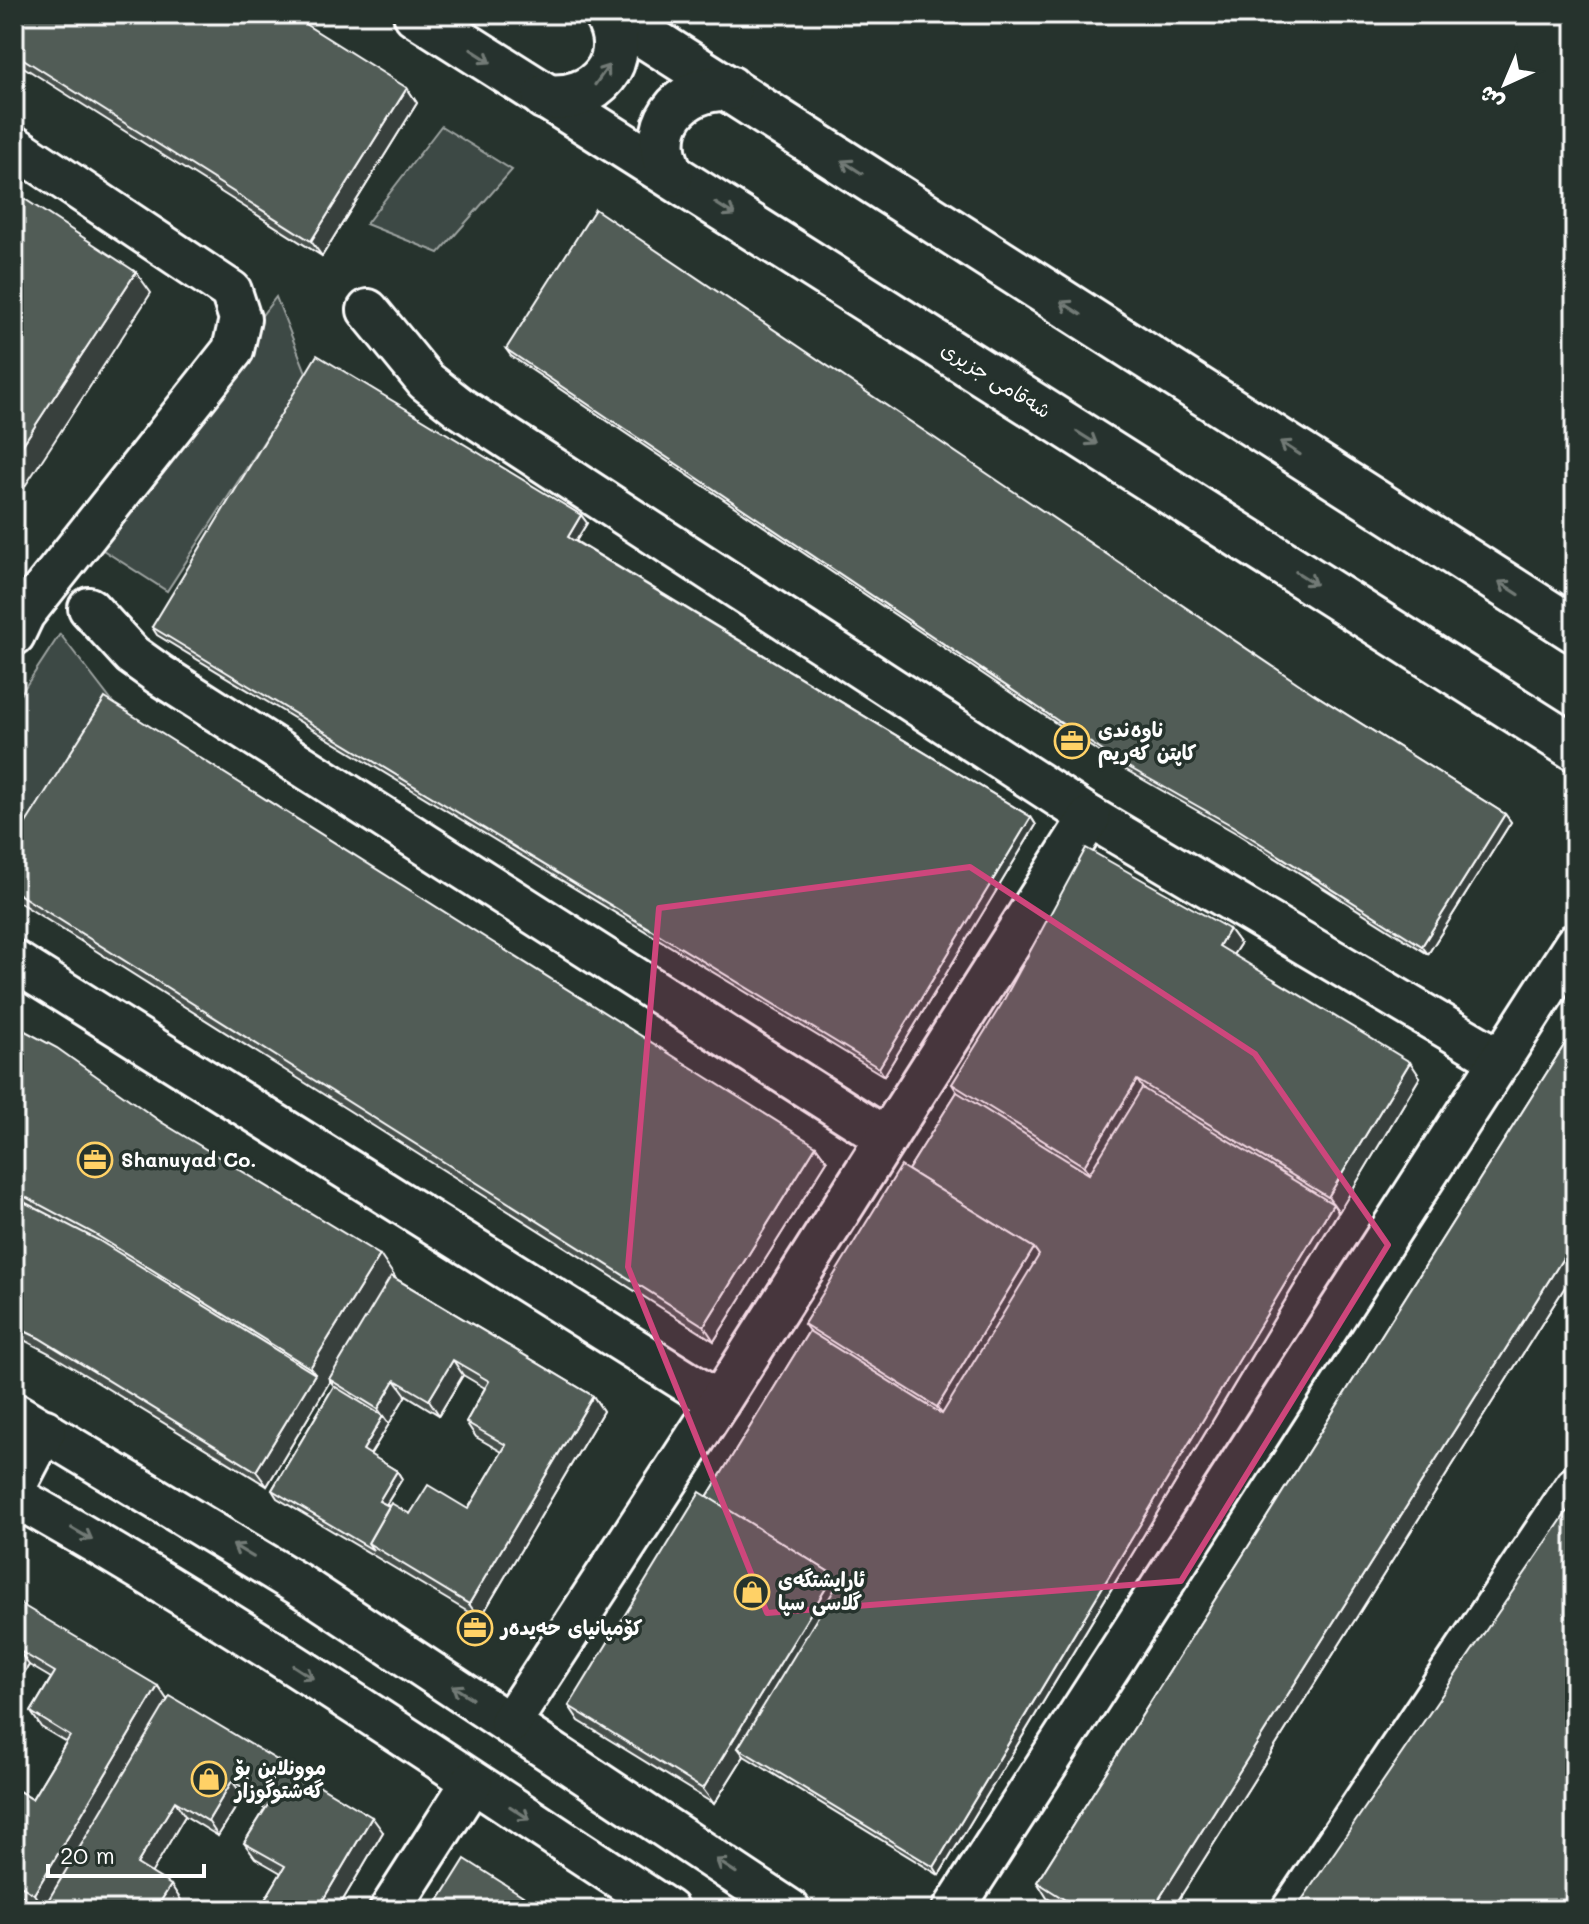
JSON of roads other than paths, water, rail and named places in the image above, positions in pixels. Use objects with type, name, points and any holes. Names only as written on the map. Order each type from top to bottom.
[{"type":"street","name":"شەقامی جزیری","points":[[416,14],[1575,748]]},
{"type":"street","points":[[545,97],[576,97],[601,80],[614,54],[615,38],[608,14]]},
{"type":"street","points":[[608,14],[729,88],[1575,630]]},
{"type":"street","points":[[671,174],[665,163],[663,136],[672,113],[680,103],[703,90],[729,88]]},
{"type":"street","points":[[14,146],[231,291],[240,319],[233,350],[17,619]]},
{"type":"street","points":[[368,310],[426,381],[459,407],[1090,817],[1501,1060]]},
{"type":"street","points":[[89,608],[132,655],[160,675],[886,1138]]},
{"type":"street","points":[[510,1723],[719,1402],[1090,817]]},
{"type":"street","points":[[953,1910],[1575,944]]},
{"type":"street","points":[[14,961],[719,1402]]},
{"type":"street","points":[[14,1489],[29,1422],[301,1586],[790,1910]]},
{"type":"street","points":[[1292,1910],[1575,1487]]},
{"type":"street","points":[[14,1496],[88,1537],[668,1910]]},
{"type":"street","points":[[390,1910],[472,1782]]},
{"type":"place","name":"ناوەندی کاپتن کەریم","points":[[1072,741]]},
{"type":"place","name":"Shanuyad Co.","points":[[95,1160]]},
{"type":"place","name":"ئارایشتگەی گلاسی سپا","points":[[752,1592]]},
{"type":"place","name":"کۆمپانیای حەیدەر","points":[[475,1628]]},
{"type":"place","name":"موونلاین بۆ گەشتوگوزار","points":[[209,1779]]}]
